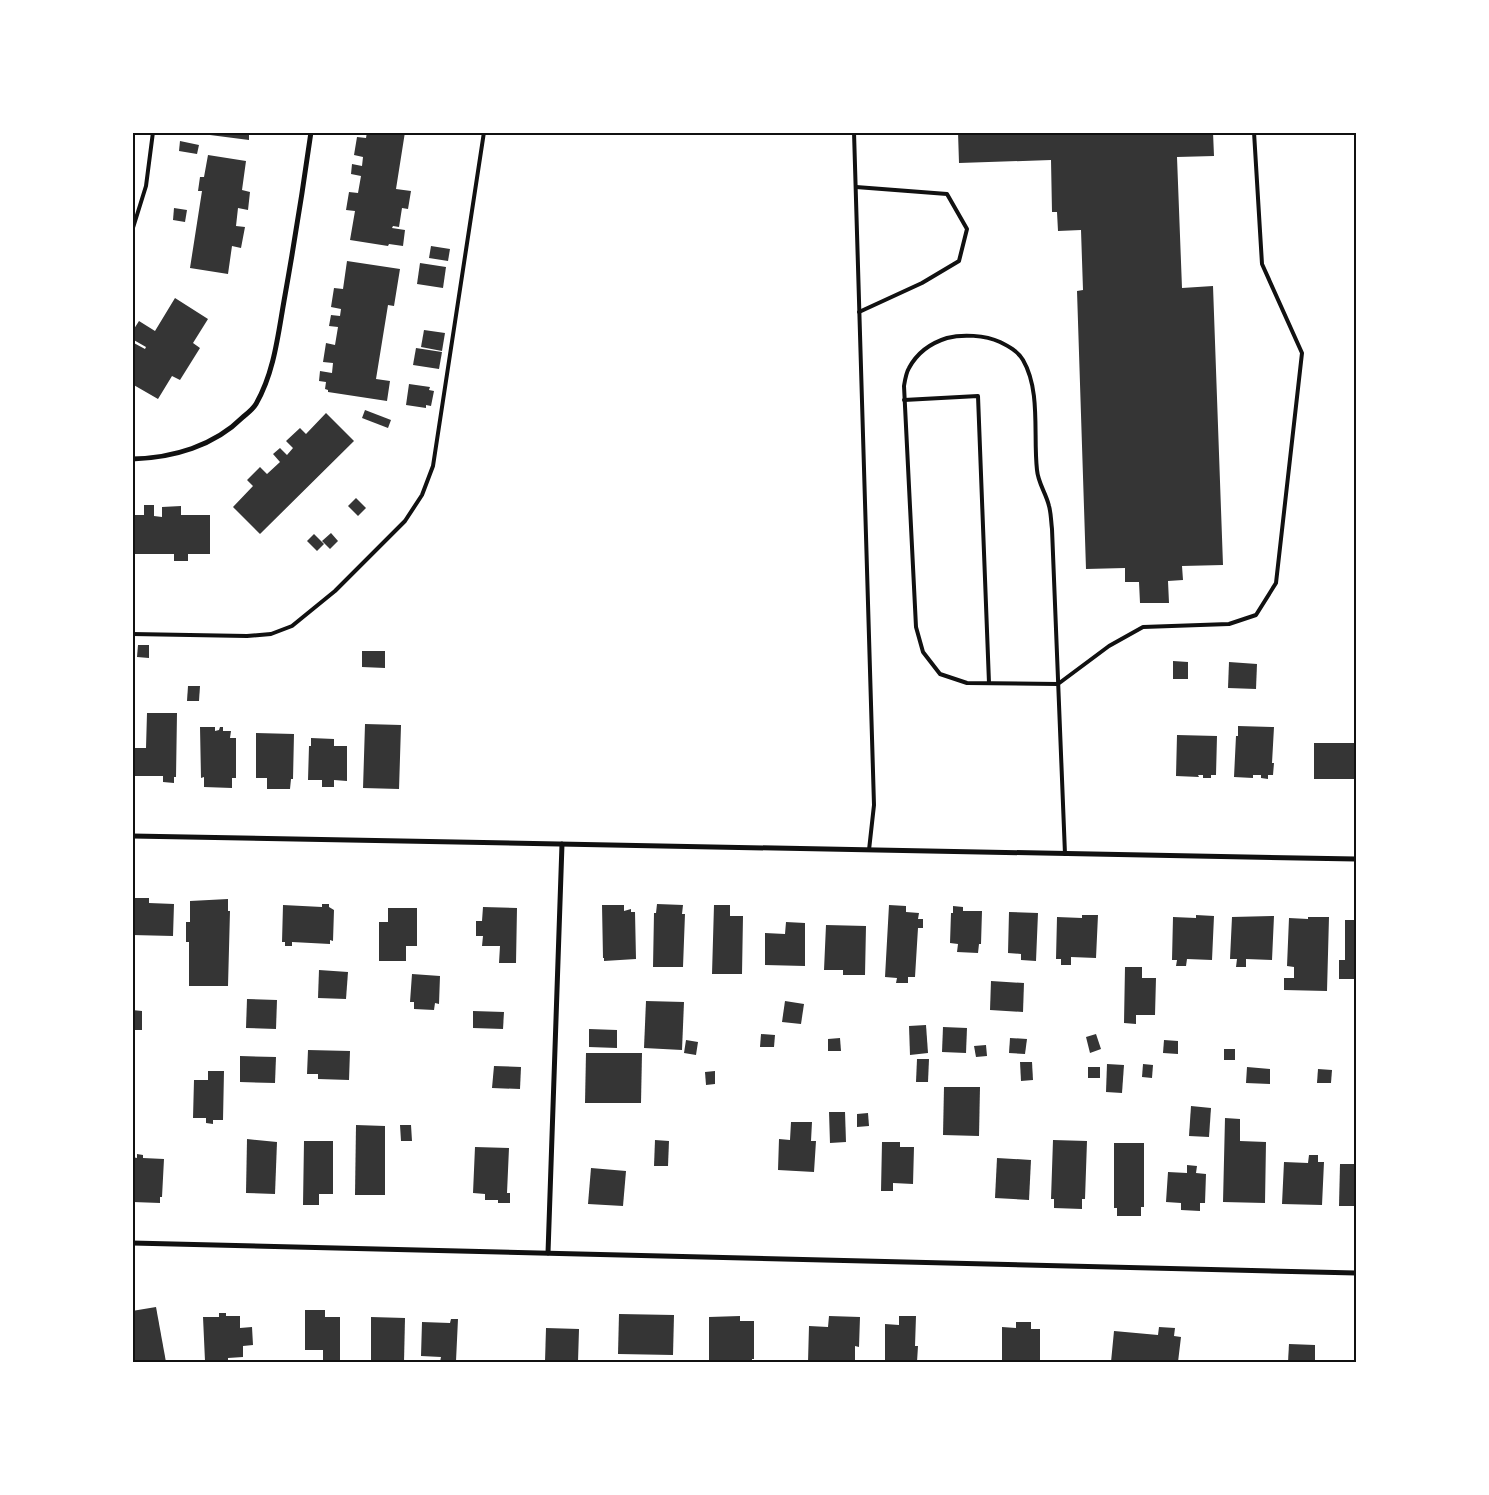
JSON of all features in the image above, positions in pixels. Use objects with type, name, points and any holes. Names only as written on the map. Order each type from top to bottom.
[{"type":"street","points":[[132,460],[172,456],[193,449],[230,430],[256,405],[266,382],[275,351],[311,132]]},
{"type":"street","points":[[132,836],[1356,859]]},
{"type":"street","points":[[548,1253],[562,844]]},
{"type":"street","points":[[132,1243],[1356,1273]]},
{"type":"lane","points":[[132,231],[146,186],[154,132]]},
{"type":"lane","points":[[132,634],[247,636],[271,634],[292,626],[335,591],[405,521],[422,495],[433,466],[484,132]]},
{"type":"lane","points":[[854,132],[874,805],[869,850]]},
{"type":"lane","points":[[1065,854],[1058,684],[1052,529],[1049,505],[1037,472],[1034,391],[1023,359],[1010,347],[991,338],[971,336],[942,340],[934,343],[917,356],[908,369],[904,386],[904,400],[916,627],[923,652],[940,674],[967,683],[1058,684],[1110,646],[1143,627],[1229,624],[1256,615],[1276,583],[1302,353],[1262,264],[1254,132]]},
{"type":"lane","points":[[856,187],[947,194],[968,229],[959,261],[922,283],[859,312]]},
{"type":"lane","points":[[904,400],[978,396],[990,682]]},
{"type":"building","points":[[210,132],[249,132],[249,140],[210,135]]},
{"type":"building","points":[[367,132],[405,132],[396,189],[411,191],[408,209],[402,208],[399,227],[393,226],[392,228],[405,230],[403,246],[389,244],[388,246],[350,240],[355,211],[346,210],[349,192],[358,193],[361,176],[351,174],[352,164],[362,166],[363,157],[354,155],[357,137],[366,138]]},
{"type":"building","points":[[958,132],[1213,132],[1214,156],[1177,157],[1182,288],[1213,286],[1223,565],[1182,566],[1183,580],[1168,581],[1169,603],[1140,603],[1139,582],[1125,582],[1125,568],[1086,569],[1077,291],[1083,290],[1081,230],[1058,231],[1057,212],[1052,212],[1051,160],[959,163]]},
{"type":"building","points":[[180,141],[199,145],[197,154],[179,151]]},
{"type":"building","points":[[208,155],[246,161],[242,190],[250,192],[248,210],[238,208],[236,226],[245,227],[241,248],[232,246],[228,274],[190,268],[202,191],[198,191],[200,177],[204,177]]},
{"type":"building","points":[[174,208],[187,210],[185,222],[173,220]]},
{"type":"building","points":[[431,246],[450,249],[448,261],[429,258]]},
{"type":"building","points":[[347,261],[400,269],[394,306],[388,305],[376,379],[390,381],[387,401],[328,392],[325,389],[326,382],[319,381],[320,371],[332,373],[333,363],[323,362],[326,343],[335,345],[338,327],[329,326],[331,315],[340,316],[341,309],[331,307],[334,288],[343,289]]},
{"type":"building","points":[[420,263],[446,267],[443,288],[417,284]]},
{"type":"building","points":[[175,298],[208,319],[193,343],[200,348],[180,380],[172,376],[158,399],[132,384],[132,366],[135,361],[132,359],[132,342],[145,349],[146,347],[132,339],[132,332],[139,321],[155,331]]},
{"type":"building","points":[[424,330],[445,333],[442,351],[421,347]]},
{"type":"building","points":[[416,348],[442,352],[439,369],[413,365]]},
{"type":"building","points":[[409,384],[430,387],[429,390],[434,391],[431,406],[426,405],[426,408],[406,405]]},
{"type":"building","points":[[365,410],[391,420],[388,428],[362,418]]},
{"type":"building","points":[[326,413],[354,441],[260,534],[233,507],[253,486],[247,480],[260,467],[267,474],[280,462],[273,454],[280,448],[287,455],[293,448],[286,441],[300,428],[306,434]]},
{"type":"building","points":[[356,498],[366,508],[358,516],[348,506]]},
{"type":"building","points":[[144,505],[154,505],[154,516],[162,517],[162,507],[181,506],[181,515],[210,515],[210,554],[188,554],[188,561],[174,561],[174,554],[132,554],[132,515],[144,515]]},
{"type":"building","points":[[331,533],[338,541],[330,549],[322,541]]},
{"type":"building","points":[[314,534],[324,544],[317,551],[307,541]]},
{"type":"building","points":[[138,645],[149,645],[149,658],[137,657]]},
{"type":"building","points":[[362,651],[385,651],[385,668],[362,667]]},
{"type":"building","points":[[1173,661],[1188,662],[1188,679],[1173,679]]},
{"type":"building","points":[[1229,662],[1257,664],[1256,689],[1228,688]]},
{"type":"building","points":[[188,686],[200,686],[199,701],[187,701]]},
{"type":"building","points":[[147,713],[177,713],[176,777],[174,777],[174,783],[163,782],[163,776],[134,776],[134,748],[146,748]]},
{"type":"building","points":[[365,724],[401,725],[399,789],[363,788]]},
{"type":"building","points":[[1238,726],[1274,727],[1273,775],[1268,775],[1268,779],[1261,778],[1261,775],[1253,775],[1253,778],[1234,777]]},
{"type":"building","points":[[200,727],[215,727],[215,731],[223,727],[223,731],[231,731],[230,738],[236,738],[236,778],[232,778],[232,788],[204,787],[204,777],[201,778]]},
{"type":"building","points":[[256,733],[294,734],[293,779],[291,779],[290,789],[267,789],[267,778],[256,778]]},
{"type":"building","points":[[1177,735],[1217,736],[1216,775],[1211,775],[1211,778],[1203,778],[1203,775],[1198,775],[1199,777],[1176,776]]},
{"type":"building","points":[[311,738],[334,739],[334,746],[347,746],[347,781],[334,780],[334,787],[322,787],[322,780],[308,780]]},
{"type":"building","points":[[1314,743],[1356,743],[1356,779],[1314,779]]},
{"type":"building","points":[[132,898],[149,898],[149,903],[174,904],[173,936],[132,935]]},
{"type":"building","points":[[228,899],[228,911],[230,911],[228,986],[189,986],[189,942],[186,942],[186,922],[190,922],[190,901]]},
{"type":"building","points":[[322,904],[329,904],[329,907],[334,910],[333,941],[330,940],[330,944],[292,942],[292,946],[285,946],[285,942],[282,942],[283,905],[322,907]]},
{"type":"building","points":[[657,904],[683,905],[682,914],[685,914],[683,967],[653,967],[654,913],[656,913]]},
{"type":"building","points":[[602,905],[624,905],[624,911],[631,909],[631,912],[635,912],[636,959],[604,961]]},
{"type":"building","points":[[714,905],[730,905],[730,916],[743,916],[742,974],[712,974]]},
{"type":"building","points":[[889,905],[906,906],[906,912],[919,913],[918,919],[923,919],[923,928],[918,928],[915,977],[908,977],[908,983],[896,983],[897,978],[885,977]]},
{"type":"building","points":[[953,906],[963,907],[963,911],[982,911],[981,944],[979,944],[978,953],[957,952],[958,944],[950,943]]},
{"type":"building","points":[[483,907],[517,908],[516,963],[499,963],[500,946],[482,946],[483,936],[476,936],[476,921],[482,921]]},
{"type":"building","points":[[388,908],[417,908],[417,946],[406,946],[406,961],[379,961],[379,922],[388,922]]},
{"type":"building","points":[[1009,912],[1038,913],[1036,961],[1021,960],[1021,954],[1008,953]]},
{"type":"building","points":[[1082,915],[1098,915],[1096,958],[1071,957],[1071,965],[1061,965],[1061,959],[1056,959],[1057,917],[1082,918]]},
{"type":"building","points":[[1196,915],[1214,916],[1212,960],[1187,959],[1186,966],[1176,966],[1177,960],[1172,960],[1173,917],[1196,918]]},
{"type":"building","points":[[1274,916],[1272,960],[1246,959],[1246,967],[1236,967],[1237,959],[1230,959],[1232,917]]},
{"type":"building","points":[[1308,917],[1329,917],[1327,991],[1284,990],[1284,978],[1294,978],[1294,967],[1287,966],[1289,918],[1308,919]]},
{"type":"building","points":[[1345,920],[1356,920],[1356,979],[1339,979],[1339,960],[1345,960]]},
{"type":"building","points":[[786,922],[805,923],[805,966],[765,965],[765,933],[785,934]]},
{"type":"building","points":[[826,925],[866,926],[865,975],[843,975],[843,970],[824,970]]},
{"type":"building","points":[[1125,967],[1142,967],[1142,978],[1156,978],[1155,1015],[1136,1015],[1136,1024],[1124,1023]]},
{"type":"building","points":[[319,970],[348,972],[346,999],[318,998]]},
{"type":"building","points":[[412,974],[440,976],[439,1004],[435,1003],[434,1010],[414,1009],[414,1002],[410,1002]]},
{"type":"building","points":[[991,981],[1024,983],[1023,1012],[990,1010]]},
{"type":"building","points":[[247,999],[277,1000],[276,1029],[246,1028]]},
{"type":"building","points":[[646,1001],[684,1002],[682,1050],[644,1048]]},
{"type":"building","points":[[785,1001],[804,1004],[801,1024],[782,1022]]},
{"type":"building","points":[[132,1010],[142,1011],[142,1030],[132,1030]]},
{"type":"building","points":[[473,1011],[504,1012],[503,1029],[473,1028]]},
{"type":"building","points":[[926,1025],[928,1053],[910,1055],[909,1026]]},
{"type":"building","points":[[943,1027],[967,1028],[966,1053],[942,1052]]},
{"type":"building","points":[[589,1029],[617,1030],[617,1048],[589,1047]]},
{"type":"building","points":[[761,1034],[775,1035],[774,1047],[760,1047]]},
{"type":"building","points":[[1096,1034],[1101,1049],[1090,1053],[1086,1037]]},
{"type":"building","points":[[840,1038],[841,1051],[828,1051],[828,1039]]},
{"type":"building","points":[[1010,1038],[1027,1039],[1025,1054],[1009,1053]]},
{"type":"building","points":[[686,1040],[698,1042],[696,1055],[684,1053]]},
{"type":"building","points":[[1164,1040],[1178,1041],[1178,1054],[1163,1053]]},
{"type":"building","points":[[986,1045],[987,1056],[976,1057],[974,1046]]},
{"type":"building","points":[[1224,1049],[1235,1049],[1235,1060],[1224,1060]]},
{"type":"building","points":[[308,1050],[350,1051],[349,1080],[318,1079],[318,1074],[307,1074]]},
{"type":"building","points":[[586,1053],[642,1053],[641,1103],[585,1103]]},
{"type":"building","points":[[240,1056],[276,1057],[275,1083],[240,1082]]},
{"type":"building","points":[[917,1059],[929,1059],[928,1082],[916,1082]]},
{"type":"building","points":[[1020,1062],[1032,1062],[1033,1080],[1021,1081]]},
{"type":"building","points":[[1107,1064],[1124,1065],[1122,1093],[1106,1092]]},
{"type":"building","points":[[1143,1064],[1153,1065],[1152,1078],[1142,1077]]},
{"type":"building","points":[[494,1066],[521,1067],[520,1089],[492,1088]]},
{"type":"building","points":[[1088,1067],[1100,1067],[1100,1078],[1088,1078]]},
{"type":"building","points":[[1247,1067],[1270,1069],[1270,1084],[1246,1083]]},
{"type":"building","points":[[1318,1069],[1332,1070],[1331,1083],[1317,1083]]},
{"type":"building","points":[[208,1071],[224,1071],[223,1120],[213,1120],[213,1124],[206,1123],[206,1118],[193,1118],[194,1080],[208,1080]]},
{"type":"building","points":[[715,1071],[715,1084],[706,1085],[705,1072]]},
{"type":"building","points":[[944,1087],[980,1087],[979,1136],[943,1135]]},
{"type":"building","points":[[1191,1106],[1211,1108],[1209,1137],[1189,1136]]},
{"type":"building","points":[[829,1112],[845,1112],[846,1142],[830,1143]]},
{"type":"building","points":[[868,1113],[869,1126],[857,1127],[857,1114]]},
{"type":"building","points":[[1225,1118],[1240,1119],[1240,1141],[1266,1142],[1265,1203],[1223,1202]]},
{"type":"building","points":[[791,1122],[812,1122],[811,1141],[816,1141],[814,1172],[778,1170],[779,1139],[790,1140]]},
{"type":"building","points":[[356,1125],[385,1126],[385,1195],[355,1195]]},
{"type":"building","points":[[400,1125],[411,1125],[412,1141],[401,1141]]},
{"type":"building","points":[[247,1139],[277,1142],[275,1194],[246,1193]]},
{"type":"building","points":[[655,1140],[669,1141],[668,1166],[654,1166]]},
{"type":"building","points":[[1053,1140],[1087,1141],[1085,1199],[1082,1199],[1082,1209],[1054,1208],[1054,1199],[1051,1199]]},
{"type":"building","points":[[304,1141],[333,1141],[333,1194],[319,1194],[319,1205],[303,1205]]},
{"type":"building","points":[[882,1142],[900,1142],[900,1147],[914,1147],[913,1184],[893,1183],[893,1191],[881,1191]]},
{"type":"building","points":[[1114,1143],[1144,1143],[1144,1207],[1141,1207],[1141,1216],[1117,1216],[1117,1208],[1114,1208]]},
{"type":"building","points":[[475,1147],[509,1148],[507,1193],[510,1193],[510,1203],[498,1203],[498,1200],[485,1200],[485,1194],[473,1193]]},
{"type":"building","points":[[137,1154],[143,1155],[143,1158],[164,1159],[160,1203],[133,1202],[132,1157],[137,1158]]},
{"type":"building","points":[[1309,1155],[1318,1155],[1318,1162],[1324,1162],[1322,1205],[1282,1204],[1284,1162],[1308,1163]]},
{"type":"building","points":[[997,1158],[1031,1160],[1029,1200],[995,1198]]},
{"type":"building","points":[[1340,1164],[1356,1164],[1356,1206],[1339,1206]]},
{"type":"building","points":[[1187,1165],[1197,1166],[1196,1173],[1206,1174],[1205,1203],[1200,1203],[1200,1211],[1181,1210],[1181,1203],[1166,1202],[1168,1172],[1187,1173]]},
{"type":"building","points":[[591,1168],[626,1171],[623,1206],[588,1204]]},
{"type":"building","points":[[156,1307],[166,1362],[132,1362],[132,1311]]},
{"type":"building","points":[[305,1310],[325,1310],[325,1317],[340,1317],[340,1360],[336,1360],[336,1362],[323,1362],[323,1350],[305,1350]]},
{"type":"building","points":[[219,1313],[226,1313],[226,1316],[240,1316],[240,1328],[252,1327],[253,1345],[243,1346],[243,1357],[228,1358],[228,1362],[205,1361],[203,1317],[219,1317]]},
{"type":"building","points":[[619,1314],[674,1315],[673,1355],[618,1354]]},
{"type":"building","points":[[740,1316],[740,1321],[754,1321],[754,1359],[752,1359],[752,1362],[712,1362],[712,1360],[709,1360],[709,1317]]},
{"type":"building","points":[[829,1316],[860,1317],[859,1347],[855,1346],[855,1362],[808,1362],[809,1326],[828,1327]]},
{"type":"building","points":[[899,1316],[916,1316],[915,1346],[918,1346],[917,1362],[885,1362],[885,1324],[899,1325]]},
{"type":"building","points":[[371,1317],[405,1318],[404,1362],[371,1362]]},
{"type":"building","points":[[451,1319],[458,1319],[456,1361],[440,1362],[441,1357],[421,1356],[422,1322],[450,1323]]},
{"type":"building","points":[[1016,1322],[1031,1322],[1031,1329],[1040,1329],[1040,1362],[1002,1362],[1002,1327],[1016,1328]]},
{"type":"building","points":[[1159,1327],[1175,1328],[1174,1336],[1181,1337],[1178,1362],[1111,1362],[1114,1331],[1158,1335]]},
{"type":"building","points":[[546,1328],[579,1329],[578,1362],[545,1362]]},
{"type":"building","points":[[1289,1344],[1315,1345],[1315,1362],[1288,1362]]}]
